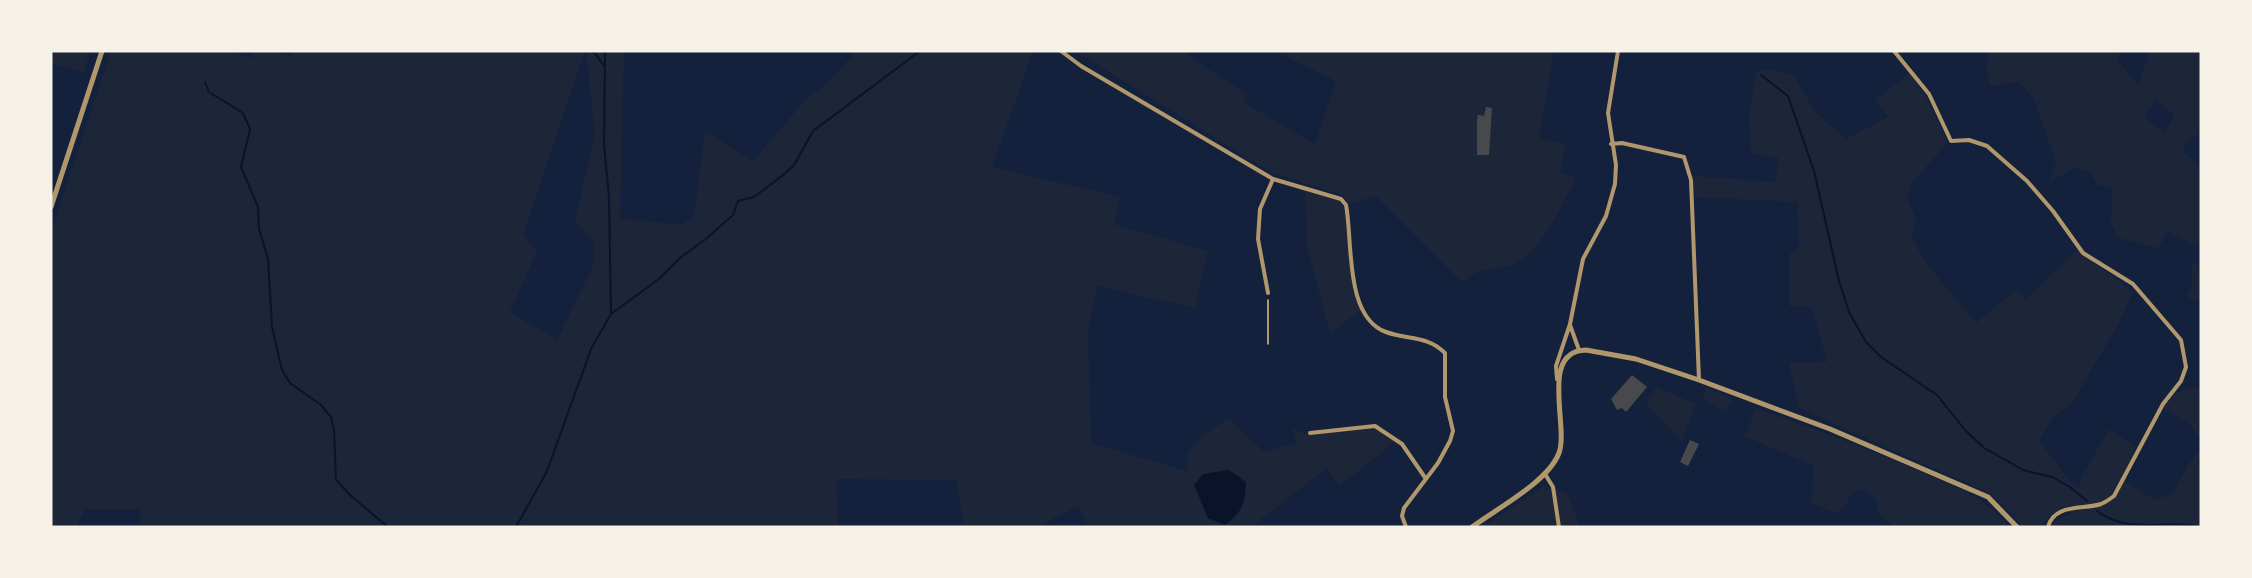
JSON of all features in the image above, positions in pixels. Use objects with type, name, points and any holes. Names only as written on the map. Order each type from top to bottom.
[{"type":"street","points":[[51,207],[54,187],[102,51]]},
{"type":"street","points":[[1061,51],[1081,66],[1273,179],[1341,199],[1346,205],[1354,287],[1365,312],[1384,332],[1431,342],[1445,353],[1445,397],[1453,431],[1446,450],[1404,508],[1402,516],[1406,527]]},
{"type":"street","points":[[1472,527],[1544,473],[1554,462],[1563,440],[1556,366],[1570,324],[1583,259],[1606,216],[1612,199],[1616,165],[1608,113],[1618,51]]},
{"type":"street","points":[[1894,51],[1929,94],[1951,141],[1969,140],[1987,146],[2028,181],[2083,254],[2133,284],[2175,332],[2183,346],[2186,367],[2181,381],[2163,404],[2114,496],[2100,504],[2063,511],[2050,520],[2048,527]]},
{"type":"street","points":[[1611,144],[1632,145],[1684,157],[1691,180],[1699,380]]},
{"type":"street","points":[[1268,293],[1258,239],[1260,209],[1273,179]]},
{"type":"street","points":[[1570,324],[1579,350]]},
{"type":"street","points":[[1579,350],[1636,359],[1830,429],[1988,497],[2017,527]]},
{"type":"street","points":[[1557,378],[1562,365],[1579,350]]},
{"type":"street","points":[[1310,433],[1375,426],[1389,433],[1402,444],[1426,479]]},
{"type":"street","points":[[1544,473],[1553,487],[1559,527]]},
{"type":"path","points":[[1268,293],[1268,345]]},
{"type":"shaded area","points":[[51,51],[90,51],[84,73],[51,63]]},
{"type":"shaded area","points":[[111,51],[231,51],[251,58],[255,51],[275,51],[291,57],[294,51],[585,51],[523,235],[537,251],[510,312],[557,340],[593,266],[594,242],[575,220],[595,135],[586,51],[624,51],[620,218],[681,225],[694,216],[705,131],[753,161],[813,91],[816,93],[857,51],[1033,51],[992,167],[1120,197],[1114,224],[1208,251],[1195,308],[1097,286],[1088,329],[1091,443],[1187,471],[1188,452],[1202,436],[1229,418],[1264,452],[1297,443],[1292,428],[1308,435],[1374,427],[1396,441],[1339,486],[1327,468],[1251,527],[1089,527],[1078,506],[1037,527],[964,527],[956,480],[836,479],[838,527],[139,527],[141,509],[85,509],[76,527],[51,527],[51,231]]},
{"type":"shaded area","points":[[1075,51],[1191,51],[1188,56],[1247,94],[1243,102],[1315,144],[1336,81],[1280,54],[1281,51],[1554,51],[1539,138],[1565,144],[1561,173],[1577,177],[1550,227],[1531,251],[1510,265],[1480,271],[1462,282],[1376,196],[1348,204],[1343,195],[1272,173]]},
{"type":"shaded area","points":[[1989,51],[2117,51],[2120,55],[2117,60],[2138,84],[2151,51],[2201,51],[2201,133],[2186,142],[2183,151],[2201,166],[2201,248],[2167,231],[2159,248],[2118,238],[2111,223],[2112,188],[2098,185],[2089,171],[2075,168],[2048,183],[2056,162],[2034,99],[2020,82],[1990,86],[1986,67]],"holes":[[[2156,101],[2175,115],[2164,134],[2144,117]]]},
{"type":"shaded area","points":[[1764,69],[1793,75],[1816,113],[1846,139],[1888,117],[1875,100],[1910,73],[1927,99],[1948,143],[1912,182],[1907,198],[1917,220],[1911,236],[1926,263],[1976,323],[2017,289],[2026,300],[2077,250],[2133,292],[2118,325],[2071,405],[2054,416],[2039,441],[2072,483],[2080,487],[2081,478],[2109,429],[2136,447],[2121,479],[2155,500],[2173,494],[2188,465],[2201,448],[2201,527],[2053,527],[2054,522],[2071,513],[2063,506],[2046,519],[2043,527],[2022,527],[2010,512],[1989,493],[1799,408],[1789,363],[1827,362],[1812,307],[1789,306],[1789,255],[1799,246],[1797,202],[1694,197],[1693,176],[1776,182],[1778,157],[1751,154],[1749,119],[1755,74]]},
{"type":"shaded area","points":[[1305,191],[1339,200],[1348,224],[1353,282],[1362,310],[1330,333],[1307,246]]},
{"type":"shaded area","points":[[2191,262],[2201,267],[2201,298],[2198,302],[2186,296],[2192,286]]},
{"type":"shaded area","points":[[1656,387],[1695,404],[1682,442],[1646,403]]},
{"type":"shaded area","points":[[1707,388],[1734,400],[1723,411],[1702,398]]},
{"type":"shaded area","points":[[2187,388],[2201,388],[2201,439],[2188,422],[2163,408],[2175,394]]},
{"type":"shaded area","points":[[1756,408],[1955,486],[1990,507],[2010,527],[1894,527],[1879,515],[1875,498],[1861,489],[1852,492],[1844,508],[1836,513],[1811,503],[1814,466],[1745,436]]},
{"type":"shaded area","points":[[1229,470],[1246,482],[1246,490],[1239,511],[1225,525],[1208,518],[1194,485],[1203,474]]},
{"type":"shaded area","points":[[1543,486],[1567,493],[1580,527],[1483,527]]},
{"type":"building","points":[[1486,107],[1492,108],[1489,155],[1477,155],[1477,120],[1478,115],[1484,116]]},
{"type":"building","points":[[1632,375],[1647,387],[1626,412],[1622,408],[1617,410],[1611,399]]},
{"type":"building","points":[[1690,440],[1699,444],[1688,466],[1680,462]]},
{"type":"waterway","points":[[593,51],[605,67]]},
{"type":"waterway","points":[[605,51],[604,144],[609,198],[611,314]]},
{"type":"waterway","points":[[516,527],[547,471],[591,349],[611,314],[659,279],[680,258],[733,215],[738,201],[754,197],[782,176],[794,165],[813,131],[920,51]]},
{"type":"waterway","points":[[1761,75],[1788,96],[1814,171],[1839,281],[1849,312],[1866,342],[1881,357],[1937,395],[1965,430],[1984,448],[2023,470],[2052,477],[2070,487]]},
{"type":"waterway","points":[[205,82],[209,92],[243,113],[250,129],[241,167],[258,207],[259,229],[268,259],[272,327],[282,370],[290,383],[321,405],[331,417],[334,430],[336,480],[351,496],[388,527]]},
{"type":"waterway","points":[[2071,488],[2087,501]]},
{"type":"waterway","points":[[2097,511],[2109,518],[2134,524],[2201,527]]}]
